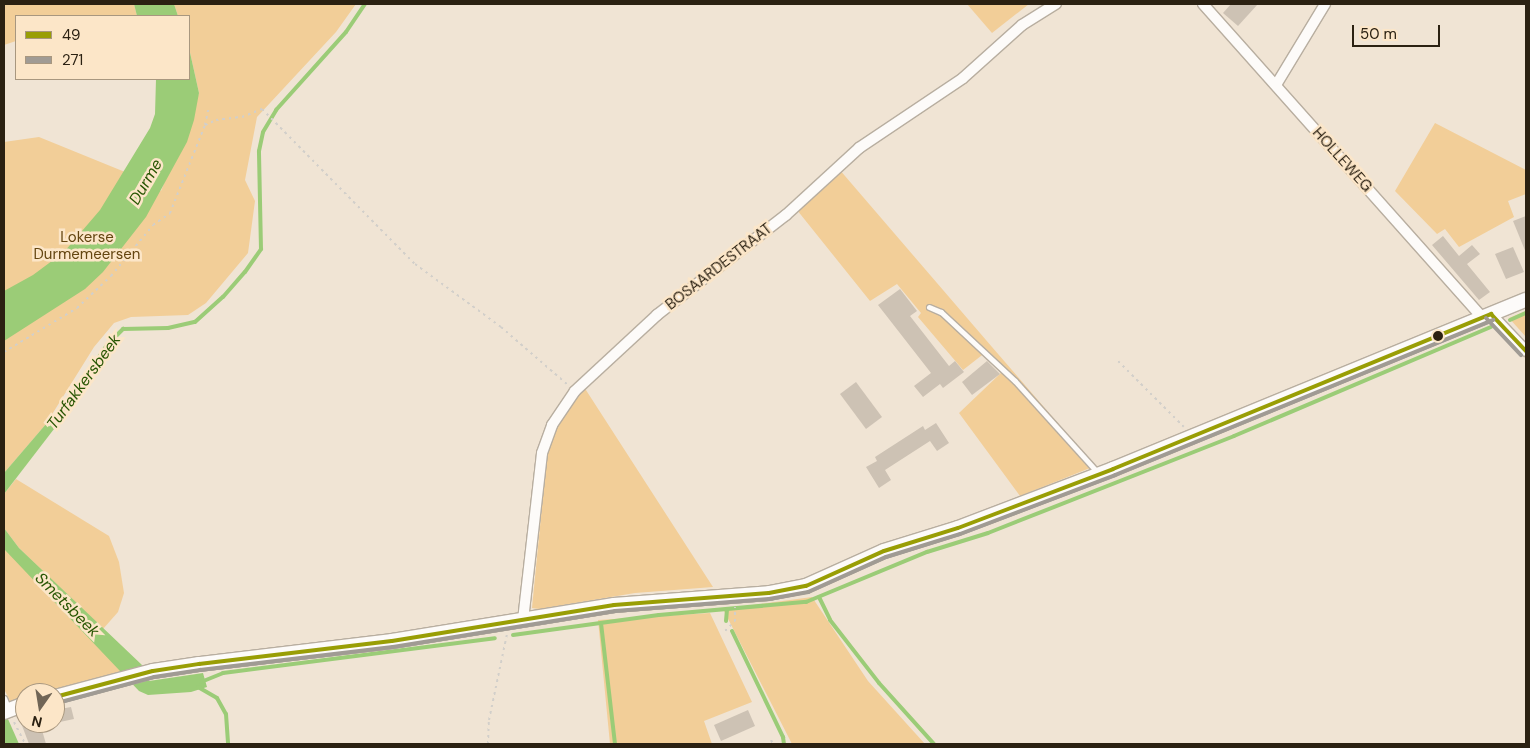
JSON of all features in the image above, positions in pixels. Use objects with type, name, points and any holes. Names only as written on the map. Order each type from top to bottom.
[{"type":"street","name":"BOSAARDESTRAAT","points":[[523,620],[542,453],[552,425],[575,391],[657,315],[786,215],[859,148],[963,78],[1022,25],[1056,4]]},
{"type":"street","name":"HOLLEWEG","points":[[1202,4],[1487,316],[1526,351]]},
{"type":"street","points":[[1276,85],[1325,4]]},
{"type":"street","points":[[65,695],[190,665],[392,641],[614,605],[769,593],[806,586],[884,551],[958,528],[1099,474],[1526,300]]},
{"type":"lane","points":[[929,307],[941,312],[1015,381],[1099,474]]},
{"type":"path","points":[[4,352],[77,308],[111,276],[153,225],[170,212],[205,125],[209,106]]},
{"type":"path","points":[[205,125],[216,120],[242,117],[262,109],[415,264],[501,327],[575,391]]},
{"type":"path","points":[[1118,361],[1192,436]]},
{"type":"path","points":[[725,631],[735,621],[735,614]]},
{"type":"path","points":[[488,744],[489,720],[508,622]]},
{"type":"path","points":[[5,707],[25,744]]},
{"type":"path","points":[[771,740],[773,744]]},
{"type":"green space","points":[[4,4],[134,4],[137,15],[15,15],[15,41],[4,45]]},
{"type":"green space","name":"Lokerse Durmemeersen","points":[[174,4],[356,4],[336,32],[257,117],[245,180],[255,201],[248,253],[206,303],[188,315],[131,317],[114,323],[94,347],[46,424],[4,473],[4,142],[39,137],[125,172],[161,191],[199,93],[190,52],[190,15],[178,15]]},
{"type":"green space","points":[[967,4],[1029,4],[992,33]]},
{"type":"green space","points":[[1435,123],[1526,170],[1526,194],[1508,201],[1514,217],[1459,247],[1445,229],[1437,234],[1395,191]]},
{"type":"green space","points":[[839,169],[1095,466],[1020,496],[959,413],[1002,372],[986,352],[963,370],[918,317],[921,313],[897,284],[870,301],[797,210]]},
{"type":"green space","points":[[1526,311],[1526,337],[1509,318]]},
{"type":"green space","points":[[584,387],[713,587],[635,593],[539,609],[532,608],[548,445],[560,418]]},
{"type":"green space","points":[[16,479],[109,536],[119,562],[124,593],[118,612],[103,629],[19,548],[4,528],[4,494]]},
{"type":"green space","points":[[4,549],[122,672],[65,687],[65,683],[15,683],[15,700],[10,701],[4,689]]},
{"type":"green space","points":[[812,597],[868,681],[925,744],[792,744],[723,609]]},
{"type":"green space","points":[[710,613],[752,702],[704,721],[712,744],[610,744],[598,620]]},
{"type":"water","points":[[134,4],[174,4],[178,15],[137,15]]},
{"type":"water","name":"Durme","points":[[190,52],[199,93],[194,120],[187,142],[146,217],[103,272],[85,289],[4,341],[4,291],[33,275],[64,252],[100,210],[150,128],[155,114],[156,80],[190,80]]},
{"type":"water","points":[[46,424],[54,429],[4,494],[4,473]]},
{"type":"water","points":[[4,528],[19,548],[142,665],[149,681],[203,673],[207,687],[191,692],[148,695],[139,691],[4,549]]},
{"type":"water","points":[[4,719],[8,719],[19,744],[4,744]]},
{"type":"building","points":[[1231,4],[1258,4],[1238,26],[1223,13]]},
{"type":"building","points":[[1526,216],[1526,253],[1513,221]]},
{"type":"building","points":[[1443,236],[1459,256],[1472,245],[1480,254],[1467,264],[1490,292],[1479,300],[1432,245]]},
{"type":"building","points":[[1513,247],[1524,272],[1506,279],[1495,254]]},
{"type":"building","points":[[900,289],[917,311],[910,316],[949,366],[955,361],[964,372],[943,388],[940,384],[923,397],[914,386],[931,373],[878,305]]},
{"type":"building","points":[[987,361],[1000,374],[972,395],[962,382]]},
{"type":"building","points":[[856,382],[882,417],[866,429],[840,394]]},
{"type":"building","points":[[936,423],[949,443],[937,451],[930,441],[885,470],[891,480],[879,488],[866,467],[877,461],[875,457],[923,426],[925,430]]},
{"type":"building","points":[[71,707],[74,719],[65,721],[65,708]]},
{"type":"building","points":[[748,710],[755,726],[721,741],[714,725]]},
{"type":"building","points":[[25,733],[43,733],[46,744],[29,744]]},
{"type":"waterway","name":"Turfakkersbeek","points":[[49,431],[107,345],[123,329],[168,328],[195,322],[223,297],[245,272],[261,249],[259,151],[263,132],[276,110],[346,32],[365,4]]},
{"type":"waterway","name":"Smetsbeek","points":[[1510,320],[1526,313]]},
{"type":"waterway","name":"Smetsbeek","points":[[513,635],[659,615],[806,602],[927,552],[988,533],[1234,436],[1491,327]]},
{"type":"waterway","points":[[819,597],[830,620],[879,683],[934,744]]},
{"type":"waterway","points":[[726,621],[727,610]]},
{"type":"waterway","points":[[601,623],[615,744]]},
{"type":"waterway","points":[[732,631],[783,737],[784,744]]},
{"type":"waterway","name":"Smetsbeek","points":[[201,682],[223,673],[495,638]]},
{"type":"waterway","points":[[198,687],[217,698],[226,714],[228,744]]},
{"type":"transit line","name":"49","points":[[1491,314],[1526,351]]},
{"type":"transit line","name":"49","points":[[65,694],[153,671],[199,664],[392,641],[614,605],[769,593],[806,586],[884,551],[958,528],[1113,469],[1491,314]]},
{"type":"transit line","name":"271","points":[[1486,318],[1521,355]]},
{"type":"transit line","name":"271","points":[[65,701],[154,677],[200,670],[393,647],[615,611],[769,599],[808,592],[886,557],[960,534],[1115,475],[1493,320]]}]
